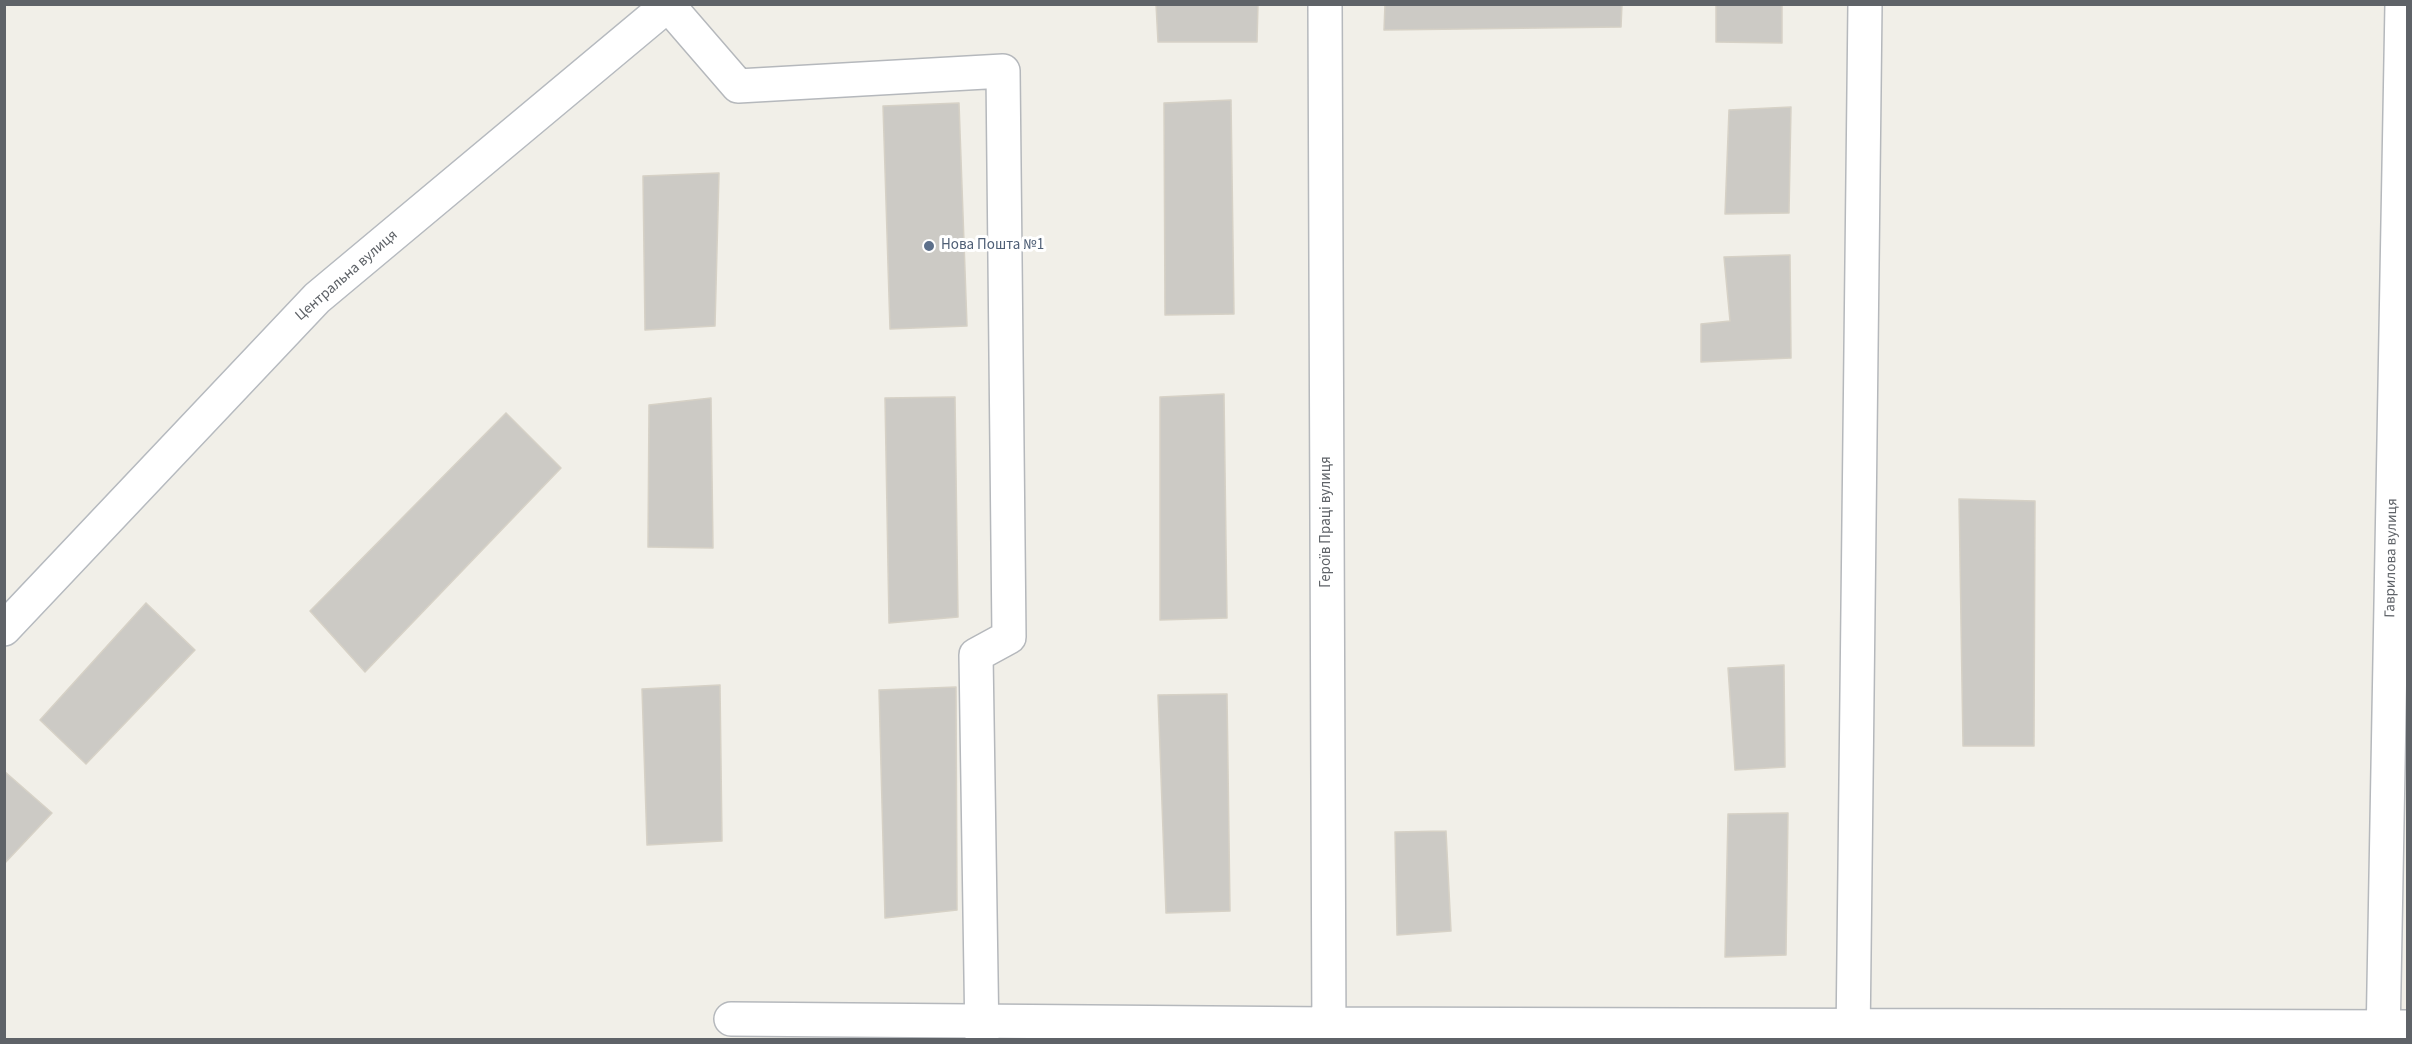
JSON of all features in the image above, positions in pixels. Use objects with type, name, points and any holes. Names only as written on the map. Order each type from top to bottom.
[{"type":"street","name":"Героїв Праці вулиця","points":[[1325,4],[1329,1032]]},
{"type":"street","points":[[1854,1033],[1865,4]]},
{"type":"street","name":"Гаврилова вулиця","points":[[2392,1032],[2402,4]]},
{"type":"street","points":[[669,5],[738,86],[1003,71],[1009,637],[976,656],[982,1030]]},
{"type":"street","name":"Центральна вулиця","points":[[4,629],[317,298],[669,5]]},
{"type":"street","points":[[731,1019],[982,1030],[2392,1032]]},
{"type":"building","points":[[1156,4],[1258,4],[1257,42],[1158,42]]},
{"type":"building","points":[[1385,4],[1622,4],[1621,27],[1384,30]]},
{"type":"building","points":[[1716,4],[1782,4],[1782,43],[1716,42]]},
{"type":"building","points":[[1231,100],[1234,314],[1165,315],[1164,103]]},
{"type":"building","points":[[959,103],[967,326],[890,329],[883,106]]},
{"type":"building","points":[[1791,107],[1789,213],[1725,214],[1729,110]]},
{"type":"building","points":[[719,173],[715,326],[645,330],[643,176]]},
{"type":"building","points":[[1790,255],[1791,358],[1701,362],[1701,324],[1730,321],[1724,257]]},
{"type":"building","points":[[1224,394],[1227,618],[1160,620],[1160,397]]},
{"type":"building","points":[[955,397],[958,617],[889,623],[885,398]]},
{"type":"building","points":[[711,398],[713,548],[648,547],[649,405]]},
{"type":"building","points":[[506,413],[561,468],[365,672],[310,611]]},
{"type":"building","points":[[1959,499],[2035,501],[2034,746],[1963,746]]},
{"type":"building","points":[[146,603],[195,650],[86,764],[40,720]]},
{"type":"building","points":[[1784,665],[1785,767],[1735,770],[1728,668]]},
{"type":"building","points":[[720,685],[722,841],[647,845],[642,689]]},
{"type":"building","points":[[956,687],[957,910],[885,918],[879,690]]},
{"type":"building","points":[[1227,694],[1230,911],[1166,913],[1158,695]]},
{"type":"building","points":[[4,771],[52,813],[4,864]]},
{"type":"building","points":[[1788,813],[1786,955],[1725,957],[1728,814]]},
{"type":"building","points":[[1446,831],[1451,931],[1397,935],[1395,832]]},
{"type":"place","name":"Нова Пошта №1","points":[[929,246]]}]
